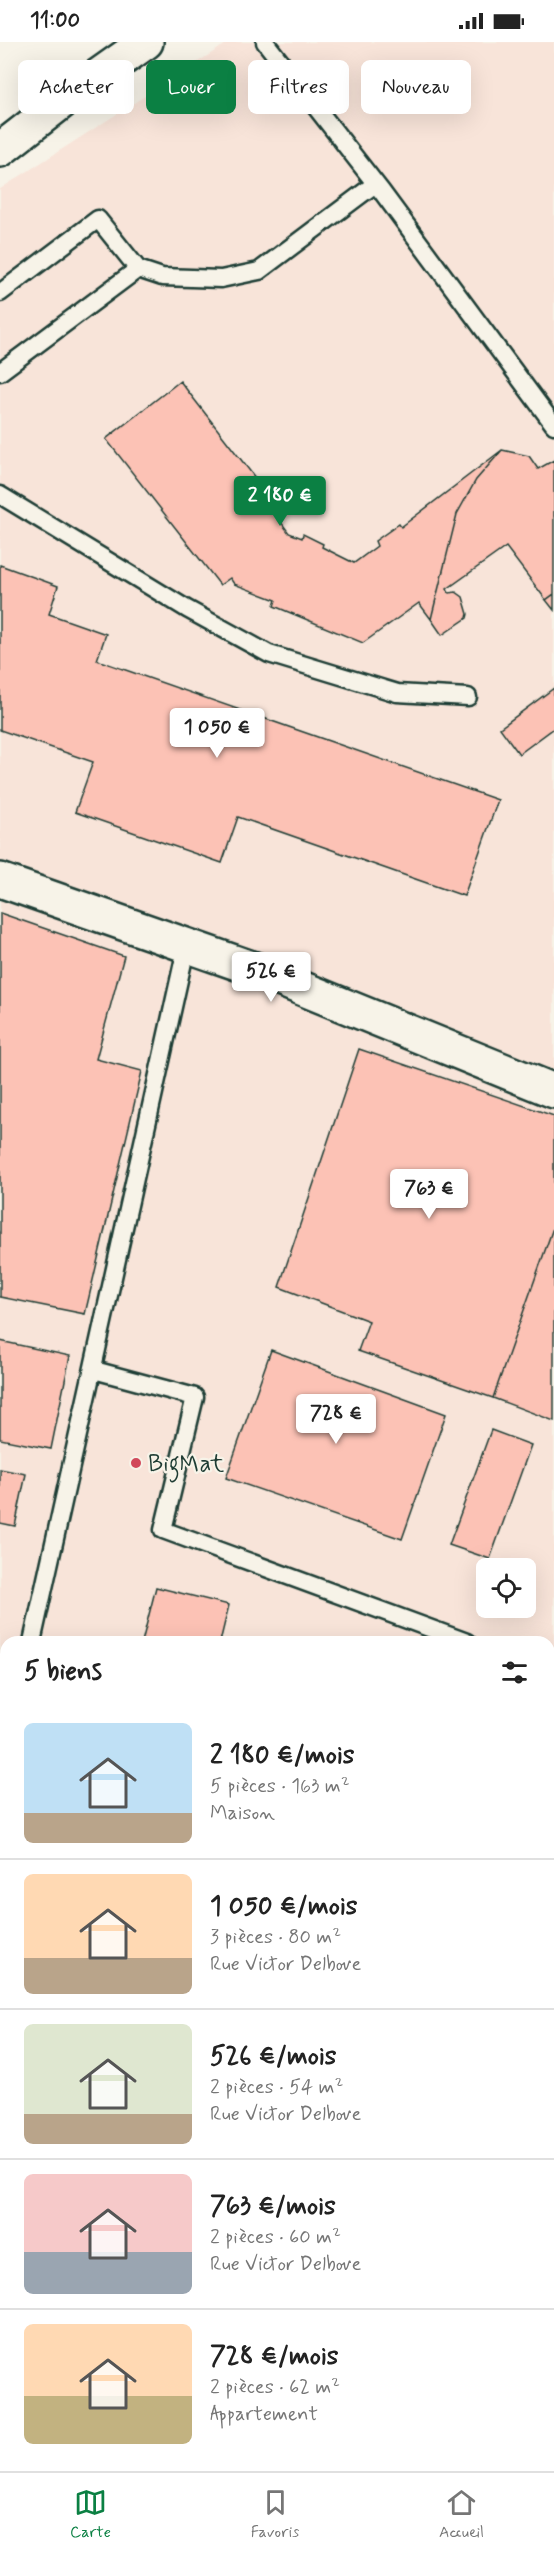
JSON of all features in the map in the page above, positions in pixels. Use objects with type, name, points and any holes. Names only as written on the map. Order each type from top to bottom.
[{"type":"street","points":[[0,150],[64,100],[146,42]]},
{"type":"street","points":[[0,880],[257,969],[554,1091]]},
{"type":"lane","points":[[265,42],[375,184],[554,425]]},
{"type":"lane","points":[[0,293],[98,219],[138,269],[162,277],[221,279],[259,271],[375,184]]},
{"type":"lane","points":[[0,372],[138,269]]},
{"type":"lane","points":[[0,495],[187,609],[270,654],[397,693],[468,697]]},
{"type":"lane","points":[[33,1636],[187,944]]},
{"type":"lane","points":[[94,1370],[195,1397],[163,1530],[451,1636]]},
{"type":"shaded area","points":[[229,42],[554,42],[554,1636],[0,1636],[0,189],[117,114],[134,114],[134,103],[146,95],[146,114],[236,114],[236,60],[201,60]]},
{"type":"building","points":[[180,381],[280,510],[275,514],[289,533],[302,538],[303,534],[323,544],[322,547],[354,563],[377,546],[375,541],[399,524],[401,527],[502,450],[476,480],[457,514],[431,619],[419,603],[363,643],[274,606],[276,600],[234,584],[230,578],[220,585],[106,439]]},
{"type":"building","points":[[502,450],[529,456],[538,469],[554,460],[554,594],[546,600],[506,547],[447,589],[449,593],[456,592],[463,597],[468,614],[467,618],[442,635],[431,619],[457,514],[476,480]]},
{"type":"building","points":[[0,565],[58,586],[49,614],[106,634],[97,660],[498,800],[464,896],[238,817],[222,863],[75,812],[93,762],[0,730]]},
{"type":"building","points":[[554,594],[554,610],[546,600]]},
{"type":"building","points":[[554,688],[554,728],[519,754],[500,728]]},
{"type":"building","points":[[0,913],[124,956],[96,1059],[142,1071],[85,1314],[0,1297]]},
{"type":"building","points":[[359,1049],[554,1116],[554,1225],[493,1398],[358,1351],[369,1321],[279,1287]]},
{"type":"building","points":[[554,1225],[554,1421],[493,1398]]},
{"type":"building","points":[[0,1341],[70,1356],[51,1449],[0,1439]]},
{"type":"building","points":[[271,1350],[446,1414],[402,1539],[226,1478]]},
{"type":"building","points":[[491,1430],[531,1445],[490,1558],[449,1545]]},
{"type":"building","points":[[0,1469],[26,1474],[15,1526],[0,1523]]},
{"type":"building","points":[[156,1587],[229,1605],[221,1636],[144,1636]]},
{"type":"place","name":"BigMat","points":[[136,1463]]}]
